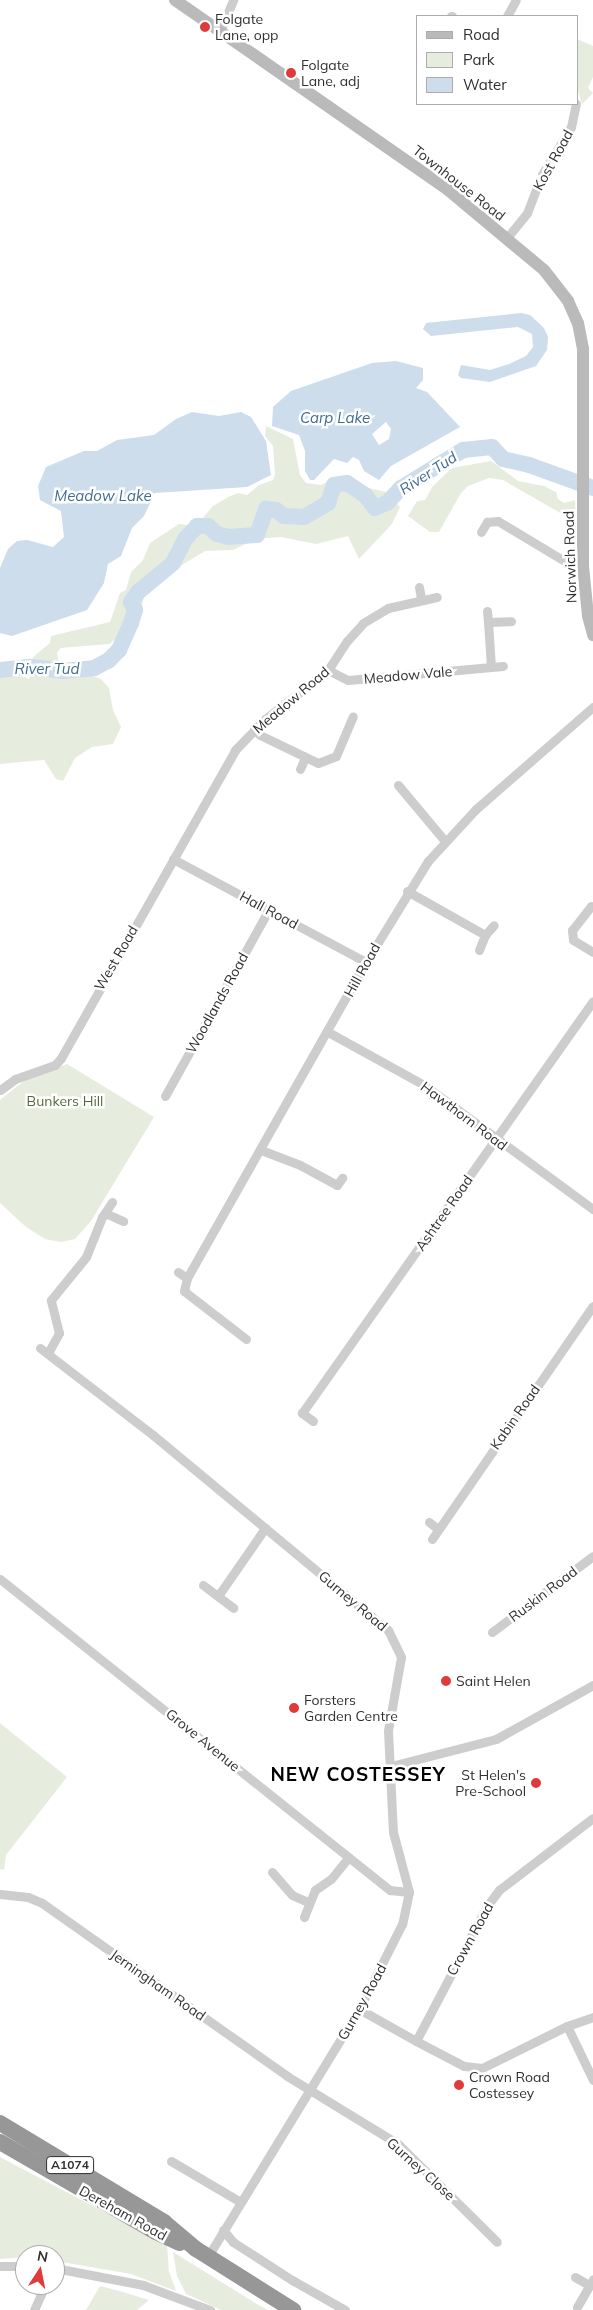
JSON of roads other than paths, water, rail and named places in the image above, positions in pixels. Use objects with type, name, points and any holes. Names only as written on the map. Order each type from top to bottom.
[{"type":"highway","name":"Dereham Road","points":[[0,2123],[164,2222],[202,2253],[293,2310]]},
{"type":"highway","name":"Dereham Road","points":[[0,2142],[156,2232],[202,2253]]},
{"type":"street","name":"Townhouse Road","points":[[175,0],[448,190],[557,284],[578,323],[584,366],[582,476]]},
{"type":"street","points":[[220,31],[233,0]]},
{"type":"street","points":[[508,15],[516,0]]},
{"type":"street","name":"Kost Road","points":[[506,239],[527,213],[541,176],[571,127],[576,105]]},
{"type":"street","name":"Norwich Road","points":[[582,476],[583,566],[588,616],[593,635]]},
{"type":"street","points":[[481,532],[487,522],[498,521],[568,563],[583,566]]},
{"type":"street","points":[[419,587],[421,598]]},
{"type":"street","name":"Meadow Road","points":[[173,858],[220,772],[254,729],[328,670],[346,641],[363,623],[388,608],[421,598],[437,598]]},
{"type":"street","points":[[487,611],[491,667]]},
{"type":"street","points":[[488,622],[511,621]]},
{"type":"street","name":"Meadow Vale","points":[[328,670],[348,680],[504,666]]},
{"type":"street","name":"Hill Road","points":[[240,1338],[184,1291],[187,1278],[407,891],[444,840],[593,707]]},
{"type":"street","points":[[254,729],[260,735],[318,763],[336,756],[353,716]]},
{"type":"street","points":[[300,769],[305,758]]},
{"type":"street","points":[[398,785],[444,840]]},
{"type":"street","name":"Hall Road","points":[[173,858],[366,962]]},
{"type":"street","name":"West Road","points":[[0,1090],[16,1079],[55,1064],[60,1058],[173,858]]},
{"type":"street","points":[[407,891],[485,935]]},
{"type":"street","points":[[591,906],[572,930],[573,940],[593,952]]},
{"type":"street","name":"Woodlands Road","points":[[165,1096],[269,909]]},
{"type":"street","points":[[479,950],[485,935],[494,925]]},
{"type":"street","name":"Ashtree Road","points":[[312,1421],[302,1413],[593,1002]]},
{"type":"street","name":"Hawthorn Road","points":[[328,1032],[424,1085],[496,1140],[593,1209]]},
{"type":"street","points":[[261,1150],[300,1165],[337,1185],[342,1178]]},
{"type":"street","points":[[48,1353],[59,1333],[51,1300],[86,1257],[105,1213],[112,1202]]},
{"type":"street","points":[[105,1213],[123,1220]]},
{"type":"street","points":[[178,1272],[187,1278]]},
{"type":"street","name":"Kabin Road","points":[[432,1539],[593,1306]]},
{"type":"street","name":"Gurney Road","points":[[40,1348],[265,1528],[388,1630],[398,1644],[402,1667],[391,1704],[391,1766],[394,1832],[409,1892],[397,1938],[360,2009],[311,2090],[239,2201],[223,2230],[202,2253]]},
{"type":"street","points":[[429,1522],[438,1529]]},
{"type":"street","points":[[218,1596],[265,1528]]},
{"type":"street","name":"Ruskin Road","points":[[492,1632],[593,1556]]},
{"type":"street","name":"Grove Avenue","points":[[0,1579],[390,1890],[409,1892]]},
{"type":"street","points":[[203,1585],[232,1608]]},
{"type":"street","points":[[391,1766],[496,1739],[593,1685]]},
{"type":"street","name":"Crown Road","points":[[416,2041],[487,1906],[499,1890],[593,1818]]},
{"type":"street","points":[[304,1917],[308,1902],[319,1886],[331,1879],[349,1857]]},
{"type":"street","points":[[272,1872],[292,1894],[308,1902]]},
{"type":"street","name":"Jerningham Road","points":[[0,1894],[28,1897],[42,1903],[311,2090]]},
{"type":"street","points":[[360,2009],[472,2070],[482,2068],[567,2026],[593,2017]]},
{"type":"street","points":[[567,2026],[593,2080]]},
{"type":"street","name":"Gurney Close","points":[[311,2090],[398,2144],[497,2242]]},
{"type":"street","points":[[171,2161],[239,2201]]},
{"type":"street","points":[[223,2230],[234,2242],[345,2310]]},
{"type":"street","points":[[0,2266],[15,2266]]},
{"type":"street","points":[[65,2270],[143,2285],[210,2310]]},
{"type":"street","points":[[575,2277],[591,2282],[577,2307]]},
{"type":"street","points":[[34,2310],[41,2295]]},
{"type":"water","points":[[521,313],[530,315],[544,328],[548,337],[547,350],[536,366],[490,382],[461,378],[458,375],[461,365],[490,370],[509,364],[526,356],[533,347],[532,334],[518,327],[431,336],[423,329],[426,323]]},
{"type":"water","name":"Carp Lake","points":[[396,361],[423,368],[423,380],[416,388],[427,392],[460,427],[391,466],[379,480],[364,471],[359,460],[353,457],[347,463],[334,459],[314,480],[310,480],[305,471],[305,451],[299,435],[272,426],[273,407],[291,391],[372,363]],"holes":[[[386,422],[391,429],[389,439],[379,445],[372,434]]]},
{"type":"water","name":"Meadow Lake","points":[[192,412],[219,416],[241,412],[251,417],[266,441],[271,475],[247,487],[155,493],[144,516],[132,528],[121,556],[108,564],[104,583],[87,610],[12,636],[0,633],[0,568],[8,549],[17,541],[27,540],[53,547],[64,537],[61,511],[40,500],[38,486],[46,467],[84,451],[97,451],[117,440],[154,435],[176,419]]},
{"type":"waterway","name":"River Tud","points":[[0,670],[31,667],[62,671],[94,668],[108,661],[119,650],[131,623],[135,610],[131,602],[138,592],[173,563],[185,539],[197,526],[208,526],[217,534],[228,537],[257,535],[266,509],[276,510],[284,516],[304,517],[328,503],[334,485],[347,483],[365,495],[375,508],[387,503],[401,488],[463,450],[492,447],[503,459],[529,465],[593,488]]},
{"type":"place","name":"Folgate Lane, opp","points":[[205,27]]},
{"type":"place","name":"Folgate Lane, adj","points":[[291,73]]},
{"type":"place","name":"Saint Helen","points":[[446,1681]]},
{"type":"place","name":"Forsters Garden Centre","points":[[294,1708]]},
{"type":"place","name":"St Helen's Pre-School","points":[[536,1783]]},
{"type":"place","name":"Crown Road Costessey","points":[[459,2085]]},
{"type":"district","name":"NEW COSTESSEY","points":[[358,1775]]},
{"type":"park label","name":"Bunkers Hill","points":[[65,1101]]}]
